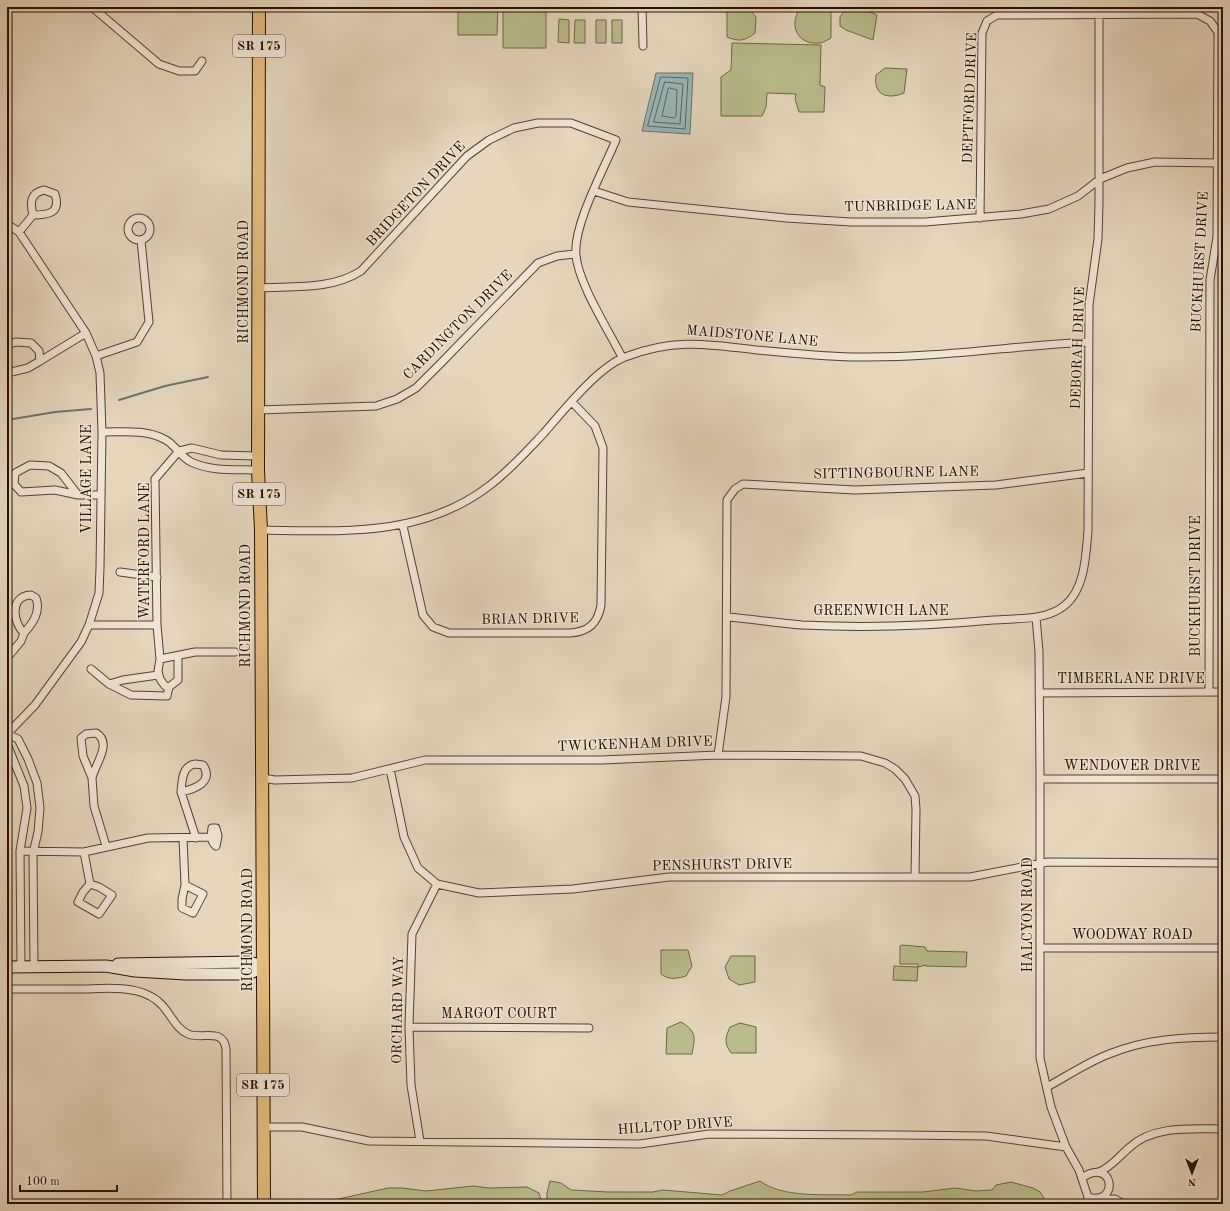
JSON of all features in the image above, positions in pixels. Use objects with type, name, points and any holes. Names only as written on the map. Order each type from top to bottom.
[{"type":"main road","name":"RICHMOND ROAD","points":[[259,7],[258,470],[261,530],[264,1204]]},
{"type":"street","points":[[92,7],[159,64],[179,71],[195,71],[202,61]]},
{"type":"street","points":[[642,7],[642,46]]},
{"type":"street","name":"BUCKHURST DRIVE","points":[[1099,11],[1197,14],[1210,21],[1218,32],[1217,237],[1210,280],[1209,692]]},
{"type":"street","name":"DEBORAH DRIVE","points":[[1036,617],[1048,615],[1065,605],[1076,591],[1080,582],[1088,530],[1089,305],[1098,239],[1100,179],[1099,11]]},
{"type":"street","name":"DEPTFORD DRIVE","points":[[980,218],[982,33],[987,21],[997,15],[1099,11]]},
{"type":"street","name":"BRIDGETON DRIVE","points":[[259,288],[323,285],[340,282],[351,278],[361,271],[467,156],[488,140],[514,128],[538,123],[571,123],[616,140],[594,191]]},
{"type":"street","name":"TUNBRIDGE LANE","points":[[594,191],[628,202],[786,218],[851,222],[925,222],[1021,214],[1049,209],[1078,196],[1100,179],[1127,168],[1155,162],[1217,163]]},
{"type":"street","points":[[594,191],[581,217],[576,254],[582,280],[622,357]]},
{"type":"street","points":[[19,232],[33,215]]},
{"type":"street","name":"VILLAGE LANE","points":[[7,224],[19,232],[86,333],[96,356],[100,373],[102,432],[98,593],[89,625],[75,653],[57,678],[36,705],[7,734]]},
{"type":"street","points":[[96,356],[137,342],[150,322],[141,240]]},
{"type":"street","name":"CARDINGTON DRIVE","points":[[259,410],[376,406],[397,399],[416,388],[538,263],[557,256],[576,254]]},
{"type":"street","points":[[7,373],[28,368],[86,333]]},
{"type":"street","points":[[7,345],[16,342],[31,343],[39,351],[40,361]]},
{"type":"street","name":"MAIDSTONE LANE","points":[[261,530],[357,530],[403,526],[458,506],[489,486],[520,459],[597,376],[622,357],[662,346],[679,343],[707,343],[814,355],[860,357],[949,354],[1088,342]]},
{"type":"street","name":"BRIAN DRIVE","points":[[403,526],[423,615],[433,627],[448,633],[578,633],[592,627],[597,621],[601,605],[604,453],[596,426],[572,402]]},
{"type":"street","points":[[102,432],[145,432],[166,440],[190,462],[214,469],[258,470]]},
{"type":"street","points":[[179,451],[192,448],[221,456],[258,456]]},
{"type":"street","name":"WATERFORD LANE","points":[[158,675],[160,659],[157,625],[155,479],[179,451]]},
{"type":"street","points":[[78,495],[61,474],[49,466],[30,465],[15,473],[14,484],[21,492],[55,490],[78,495],[101,495]]},
{"type":"street","name":"SITTINGBOURNE LANE","points":[[718,755],[726,697],[727,500],[734,489],[743,484],[855,490],[996,485],[1088,473]]},
{"type":"street","points":[[120,572],[157,577]]},
{"type":"street","points":[[7,658],[21,641],[24,633],[36,617],[38,605],[36,598],[31,595],[22,596],[17,600],[16,606],[19,627],[24,633]]},
{"type":"street","name":"GREENWICH LANE","points":[[726,618],[801,624],[890,627],[1036,617]]},
{"type":"street","name":"HALCYON ROAD","points":[[1036,617],[1039,693],[1041,864],[1040,1058],[1051,1107],[1066,1147],[1080,1170],[1088,1201]]},
{"type":"street","points":[[89,625],[157,625]]},
{"type":"street","points":[[160,659],[195,652],[235,652]]},
{"type":"street","points":[[91,669],[109,684],[131,695],[167,696],[169,687],[178,680],[178,656]]},
{"type":"street","points":[[109,684],[123,680],[158,675],[166,686],[169,687]]},
{"type":"street","name":"TIMBERLANE DRIVE","points":[[1039,693],[1223,692]]},
{"type":"street","points":[[92,778],[83,756],[81,738],[86,734],[96,733],[101,736],[104,743],[101,758],[94,769],[92,778],[94,806],[106,846]]},
{"type":"street","points":[[7,734],[18,739],[28,759],[37,783],[40,808],[38,832],[33,853],[34,967]]},
{"type":"street","points":[[7,744],[24,786],[26,801],[25,830],[20,851],[20,967]]},
{"type":"street","name":"TWICKENHAM DRIVE","points":[[262,778],[275,780],[352,778],[425,760],[602,760],[718,755],[861,756],[885,763],[905,780],[915,796],[915,877]]},
{"type":"street","name":"PENSHURST DRIVE","points":[[390,769],[404,837],[418,868],[437,884],[479,893],[574,889],[670,877],[970,877],[1048,862],[1223,863]]},
{"type":"street","name":"WENDOVER DRIVE","points":[[1040,779],[1223,779]]},
{"type":"street","points":[[181,792],[196,838]]},
{"type":"street","points":[[20,851],[33,853],[84,852],[148,838],[210,837]]},
{"type":"street","points":[[183,838],[184,885]]},
{"type":"street","points":[[84,852],[90,884]]},
{"type":"street","points":[[90,884],[99,887],[112,895],[99,914],[78,902],[83,892],[90,884]]},
{"type":"street","name":"ORCHARD WAY","points":[[420,1141],[411,1085],[409,1027],[412,934],[437,884]]},
{"type":"street","name":"WOODWAY ROAD","points":[[1041,948],[1223,948]]},
{"type":"street","points":[[7,967],[106,966],[142,972],[249,974],[263,966]]},
{"type":"street","points":[[7,989],[123,989],[137,991],[148,994],[162,1004],[177,1026],[185,1032],[191,1035],[214,1035],[220,1037],[224,1042],[226,1049],[226,1204]]},
{"type":"street","name":"MARGOT COURT","points":[[409,1027],[589,1028]]},
{"type":"street","points":[[1047,1087],[1108,1054],[1148,1042],[1184,1037],[1223,1037]]},
{"type":"street","name":"HILLTOP DRIVE","points":[[263,1127],[302,1127],[369,1141],[640,1144],[709,1134],[901,1135],[986,1136],[1066,1147]]},
{"type":"street","points":[[1082,1178],[1095,1171],[1099,1172],[1112,1166],[1131,1146],[1148,1136],[1169,1130],[1223,1129]]},
{"type":"street","points":[[1099,1199],[1107,1194],[1112,1166]]},
{"type":"street","points":[[1099,1172],[1107,1177],[1115,1199]]},
{"type":"street","points":[[1088,1201],[1115,1199],[1123,1204]]},
{"type":"green space","points":[[458,7],[498,7],[497,35],[458,35]]},
{"type":"green space","points":[[503,7],[546,7],[546,48],[503,48]]},
{"type":"green space","points":[[847,7],[861,8],[877,15],[873,40],[846,30],[840,26],[840,17]]},
{"type":"green space","points":[[727,10],[750,10],[756,17],[755,33],[742,40],[735,40],[727,37]]},
{"type":"green space","points":[[799,10],[831,10],[831,38],[824,42],[812,43],[801,38],[795,28],[796,16]]},
{"type":"green space","points":[[559,19],[569,20],[569,43],[558,42]]},
{"type":"green space","points":[[575,20],[585,20],[585,43],[574,43]]},
{"type":"green space","points":[[596,20],[606,20],[606,43],[596,43]]},
{"type":"green space","points":[[612,20],[622,20],[622,43],[612,43]]},
{"type":"green space","points":[[732,43],[821,45],[820,85],[825,87],[824,112],[799,112],[795,99],[796,94],[767,93],[766,107],[762,116],[721,116],[721,77],[731,70]]},
{"type":"green space","points":[[885,68],[907,69],[904,93],[887,96],[879,91],[876,82],[876,75]]},
{"type":"green space","points":[[900,946],[925,947],[927,951],[967,952],[966,967],[926,965],[918,967],[918,964],[900,964]]},
{"type":"green space","points":[[661,950],[688,950],[692,966],[686,976],[673,978],[661,974]]},
{"type":"green space","points":[[731,956],[755,956],[755,982],[739,985],[729,979],[725,967]]},
{"type":"green space","points":[[894,966],[918,967],[917,981],[893,980]]},
{"type":"green space","points":[[681,1022],[690,1029],[694,1035],[692,1054],[666,1054],[667,1028]]},
{"type":"green space","points":[[740,1023],[756,1027],[756,1053],[731,1053],[727,1046],[726,1037],[730,1027]]},
{"type":"green space","points":[[550,1181],[561,1183],[571,1190],[653,1192],[663,1190],[722,1195],[760,1181],[769,1186],[792,1193],[816,1195],[851,1195],[857,1192],[923,1192],[955,1188],[976,1191],[992,1190],[996,1185],[1011,1182],[1033,1188],[1040,1192],[1048,1204],[547,1204],[547,1193]]},
{"type":"green space","points":[[473,1186],[489,1188],[527,1187],[539,1193],[542,1204],[316,1204],[388,1188],[426,1191]]},
{"type":"water","points":[[656,73],[693,73],[690,134],[642,131]]},
{"type":"waterway","points":[[119,400],[165,386],[208,377]]},
{"type":"waterway","points":[[7,420],[55,412],[91,409]]}]
